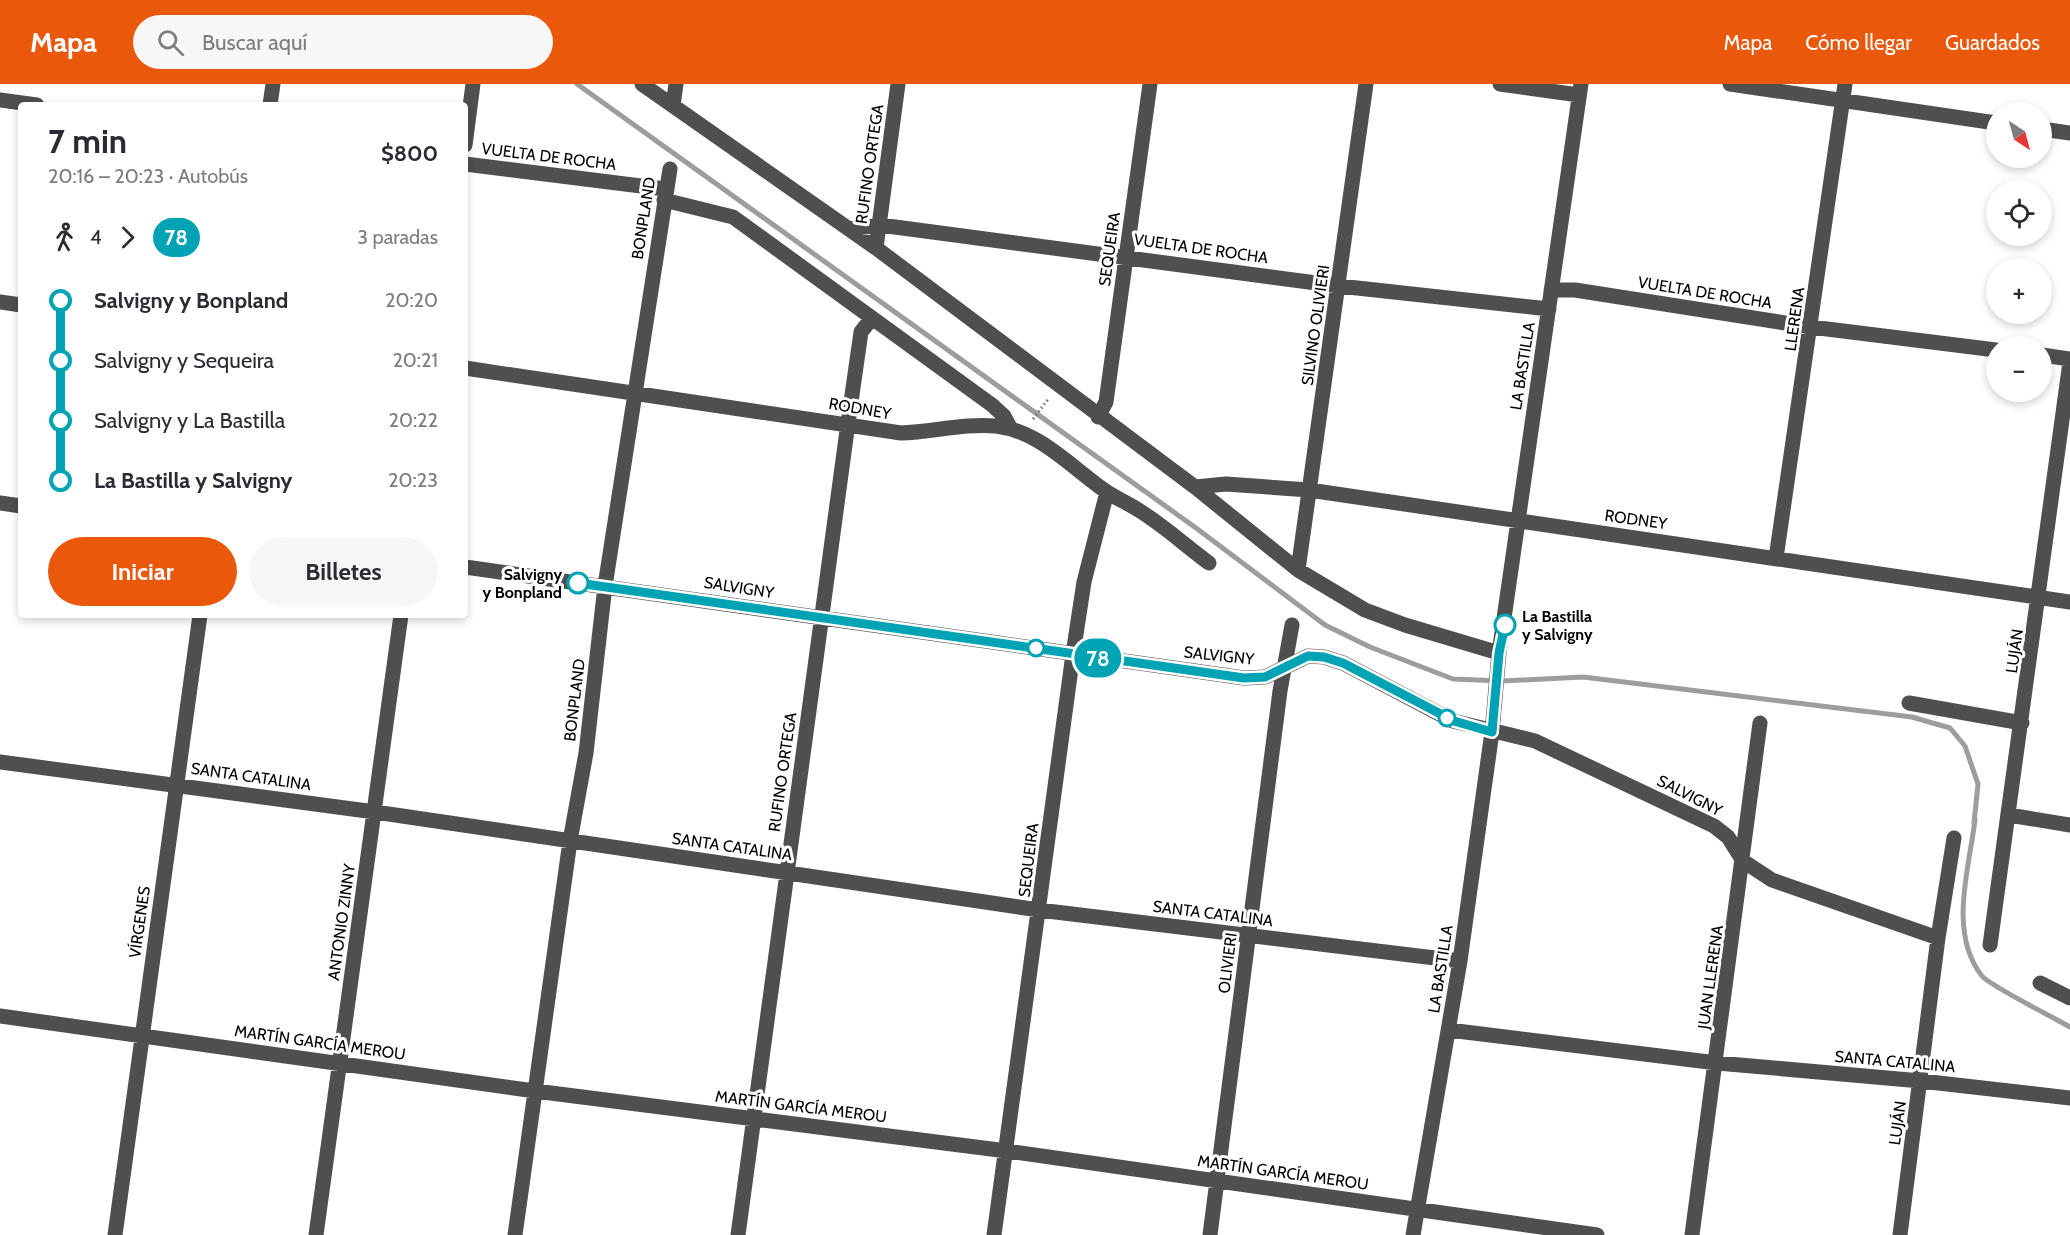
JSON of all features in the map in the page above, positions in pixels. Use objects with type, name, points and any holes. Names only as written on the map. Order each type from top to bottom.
[{"type":"street","points":[[270,102],[273,84]]},
{"type":"street","points":[[468,123],[473,84]]},
{"type":"street","points":[[642,84],[876,249],[1098,417],[1195,487],[1298,570],[1365,610],[1405,625],[1499,653]]},
{"type":"street","points":[[673,106],[676,84]]},
{"type":"street","name":"RUFINO ORTEGA","points":[[876,249],[898,84]]},
{"type":"street","name":"SEQUEIRA","points":[[1098,417],[1106,402],[1150,84]]},
{"type":"street","name":"SILVINO OLIVIERI","points":[[1298,570],[1366,84]]},
{"type":"street","points":[[1500,84],[1580,90]]},
{"type":"street","points":[[1730,84],[1986,122]]},
{"type":"street","name":"LLERENA","points":[[1776,558],[1845,84]]},
{"type":"street","name":"LA BASTILLA","points":[[1413,1235],[1460,961],[1492,732],[1499,653],[1580,90]]},
{"type":"street","points":[[0,100],[18,102]]},
{"type":"street","points":[[2052,131],[2070,134]]},
{"type":"street","name":"VUELTA DE ROCHA","points":[[468,164],[664,194],[734,216],[992,405],[1004,416],[1011,429]]},
{"type":"street","name":"BONPLAND","points":[[515,1235],[570,841],[586,753],[605,586],[664,194],[670,169]]},
{"type":"street","name":"VUELTA DE ROCHA","points":[[849,229],[880,225],[1339,286],[1549,309]]},
{"type":"street","name":"VUELTA DE ROCHA","points":[[1551,290],[1575,290],[1811,327],[1986,349]]},
{"type":"street","points":[[0,302],[18,305]]},
{"type":"street","name":"RUFINO ORTEGA","points":[[738,1235],[861,332],[872,318]]},
{"type":"street","points":[[2052,358],[2070,361]]},
{"type":"street","name":"LUJÁN","points":[[1990,945],[2040,597],[2070,361]]},
{"type":"street","name":"RODNEY","points":[[468,368],[848,423],[901,433],[926,432],[968,425],[1021,431],[1046,445],[1107,492],[1140,511],[1209,563]]},
{"type":"street","name":"RODNEY","points":[[1195,487],[1226,484],[1309,490],[2070,602]]},
{"type":"street","name":"SEQUEIRA","points":[[994,1235],[1073,654],[1084,582],[1107,492]]},
{"type":"street","points":[[0,503],[18,506]]},
{"type":"street","name":"SALVIGNY","points":[[468,567],[1244,678],[1265,677],[1308,656],[1324,657],[1343,663],[1454,721],[1492,732],[1519,735],[1535,741],[1714,826],[1728,837],[1743,861],[1772,880],[1938,938]]},
{"type":"street","name":"VÍRGENES","points":[[115,1235],[200,618]]},
{"type":"street","name":"ANTONIO ZINNY","points":[[316,1235],[401,618]]},
{"type":"street","name":"OLIVIERI","points":[[1210,1235],[1292,625]]},
{"type":"street","points":[[1909,703],[2022,723]]},
{"type":"street","name":"JUAN LLERENA","points":[[1692,1235],[1717,1064],[1760,723]]},
{"type":"street","name":"SANTA CATALINA","points":[[0,762],[375,812],[1040,910],[1460,961]]},
{"type":"street","points":[[2009,814],[2070,825]]},
{"type":"street","name":"LUJÁN","points":[[1900,1235],[1938,938],[1954,838]]},
{"type":"street","points":[[2040,983],[2070,998]]},
{"type":"street","name":"MARTÍN GARCÍA MEROU","points":[[0,1016],[535,1091],[1007,1151],[1597,1235]]},
{"type":"street","name":"SANTA CATALINA","points":[[1449,1030],[1717,1064],[1921,1081],[2070,1098]]},
{"type":"path","points":[[1030,424],[1044,405]]},
{"type":"waterway","points":[[577,84],[1196,528],[1325,625],[1370,647],[1453,679],[1503,681],[1583,677],[1912,717],[1950,728],[1965,746],[1978,784],[1974,823]]},
{"type":"waterway","points":[[1975,820],[1966,880],[1963,921],[1972,959],[1987,981],[2070,1027]]},
{"type":"bus line","name":"78","points":[[578,583],[645,590],[823,618],[1244,678],[1265,677],[1308,656],[1324,657],[1343,663],[1454,721],[1492,732],[1499,653],[1505,625]]},
{"type":"place","name":"Salvigny y Bonpland","points":[[578,583]]},
{"type":"place","name":"La Bastilla y Salvigny","points":[[1505,625]]}]
